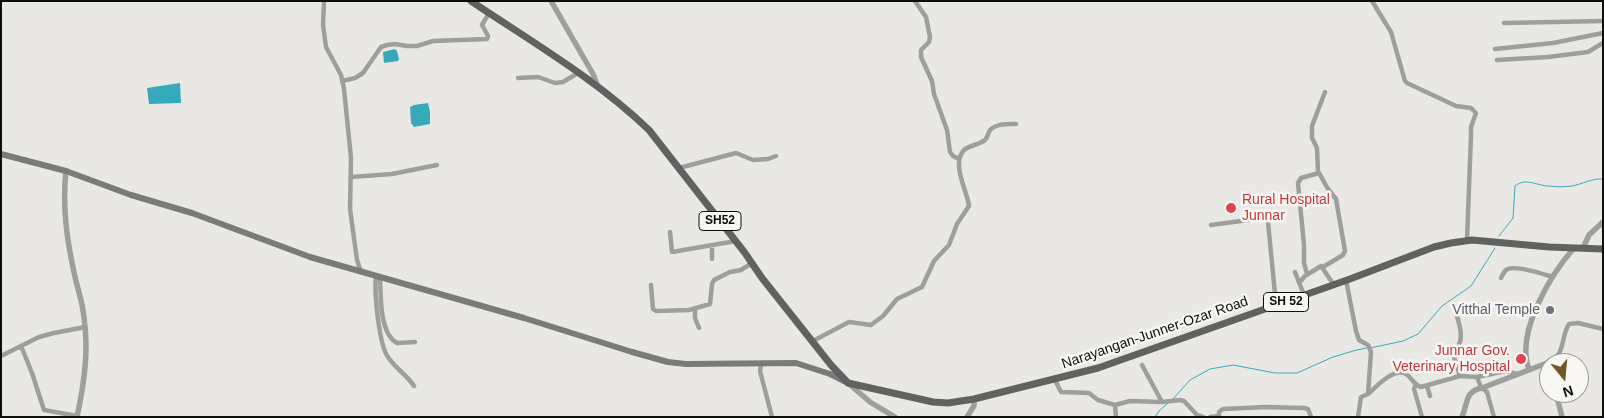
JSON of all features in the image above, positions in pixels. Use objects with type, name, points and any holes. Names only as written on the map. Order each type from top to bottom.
[{"type":"main road","name":"SH52","points":[[471,1],[598,87],[649,130],[831,365],[848,383]]},
{"type":"main road","points":[[1,154],[66,171],[132,195],[192,213],[278,246],[360,272],[490,308],[668,362],[686,364],[796,363],[830,374],[848,383]]},
{"type":"main road","name":"Narayangan-Junner-Ozar Road","points":[[848,383],[933,402],[948,403],[974,399],[1098,368],[1278,305],[1434,247],[1467,240],[1482,240],[1530,246],[1603,249]]},
{"type":"street","points":[[324,1],[323,25],[326,47],[342,81],[349,132],[350,209],[356,260],[360,272]]},
{"type":"street","points":[[551,1],[594,74],[598,87]]},
{"type":"street","points":[[915,1],[926,17],[930,37],[929,42],[921,50],[921,57],[932,81],[934,94],[947,130],[950,152],[959,159]]},
{"type":"street","points":[[1372,1],[1377,12],[1388,26],[1407,83],[1456,106],[1471,108],[1476,113],[1471,135],[1467,240]]},
{"type":"street","points":[[342,81],[363,74],[381,47],[387,45],[417,46],[433,42],[487,39],[488,36],[482,25],[489,13]]},
{"type":"street","points":[[1504,24],[1603,21]]},
{"type":"street","points":[[1495,49],[1554,42],[1603,33]]},
{"type":"street","points":[[1497,60],[1588,52],[1603,43]]},
{"type":"street","points":[[518,78],[538,77],[555,84],[563,82],[578,73]]},
{"type":"street","points":[[1299,283],[1307,274],[1343,255],[1345,251],[1336,199],[1318,173],[1316,165],[1317,148],[1311,132],[1325,92]]},
{"type":"street","points":[[813,341],[849,322],[871,325],[883,316],[896,299],[922,287],[934,261],[949,245],[957,224],[969,206],[961,178],[960,156],[965,150],[984,140],[992,128],[997,125],[1016,124]]},
{"type":"street","points":[[679,168],[706,159],[736,153],[753,160],[768,159],[776,156]]},
{"type":"street","points":[[351,177],[392,174],[437,165]]},
{"type":"street","points":[[21,346],[44,410],[77,417],[85,373],[85,327],[64,219],[66,171]]},
{"type":"street","points":[[1307,274],[1304,263],[1298,183],[1301,178],[1318,173]]},
{"type":"street","points":[[1211,225],[1256,219],[1265,219],[1268,222],[1272,251],[1274,294],[1278,305]]},
{"type":"street","points":[[1583,248],[1589,235],[1603,222]]},
{"type":"street","points":[[670,232],[672,252],[736,241]]},
{"type":"street","points":[[712,245],[712,259]]},
{"type":"street","points":[[1529,369],[1526,359],[1526,348],[1531,322],[1553,277],[1564,259],[1574,248]]},
{"type":"street","points":[[650,285],[656,311],[675,312],[695,309],[710,304],[714,280],[752,264]]},
{"type":"street","points":[[1322,267],[1334,284]]},
{"type":"street","points":[[1501,278],[1508,269],[1515,268],[1553,277]]},
{"type":"street","points":[[1295,272],[1304,295]]},
{"type":"street","points":[[378,277],[383,321],[390,338],[396,343],[415,342]]},
{"type":"street","points":[[378,277],[375,288],[379,323],[386,355],[414,386]]},
{"type":"street","points":[[1346,280],[1359,340],[1369,346],[1371,352],[1368,394]]},
{"type":"street","points":[[695,309],[695,318],[699,328]]},
{"type":"street","points":[[1456,313],[1461,334],[1458,347],[1453,354],[1460,376]]},
{"type":"street","points":[[1560,353],[1569,324],[1578,323],[1603,329]]},
{"type":"street","points":[[1,356],[54,332],[85,327]]},
{"type":"street","points":[[761,364],[760,371],[772,417]]},
{"type":"street","points":[[1142,365],[1162,402]]},
{"type":"street","points":[[1462,417],[1470,393],[1474,390],[1539,366]]},
{"type":"street","points":[[1358,417],[1361,397],[1368,394],[1389,376],[1396,374],[1405,374],[1418,386],[1427,386],[1460,376],[1477,377],[1506,371],[1517,374]]},
{"type":"street","points":[[1477,377],[1482,388],[1488,394],[1494,417]]},
{"type":"street","points":[[1055,380],[1061,392],[1089,393],[1098,400],[1115,405],[1130,401],[1184,401],[1197,415],[1203,417]]},
{"type":"street","points":[[848,383],[870,402],[895,417]]},
{"type":"street","points":[[1416,384],[1414,389],[1422,417]]},
{"type":"street","points":[[1427,386],[1430,396]]},
{"type":"street","points":[[967,417],[974,406],[974,399]]},
{"type":"street","points":[[1558,403],[1562,417]]},
{"type":"street","points":[[1115,405],[1116,417]]},
{"type":"street","points":[[1210,417],[1219,416],[1219,412],[1223,409],[1266,407],[1304,408],[1308,409],[1311,417]]},
{"type":"water","points":[[395,49],[398,61],[384,63],[383,52]]},
{"type":"water","points":[[180,83],[181,103],[149,104],[147,88]]},
{"type":"water","points":[[428,103],[430,124],[414,127],[411,123],[410,107]]},
{"type":"waterway","points":[[1499,236],[1513,218],[1515,186],[1519,183],[1527,182],[1545,186],[1566,187],[1595,179],[1603,179]]},
{"type":"waterway","points":[[1370,348],[1403,341],[1418,334],[1442,306],[1471,286],[1495,248]]},
{"type":"waterway","points":[[1173,399],[1190,380],[1210,369],[1233,365],[1275,373],[1297,373],[1333,357],[1366,348]]},
{"type":"waterway","points":[[1155,417],[1168,403]]},
{"type":"place","name":"Rural Hospital Junnar","points":[[1231,208]]},
{"type":"place","name":"Vitthal Temple","points":[[1550,310]]},
{"type":"place","name":"Junnar Gov. Veterinary Hospital","points":[[1521,359]]}]
